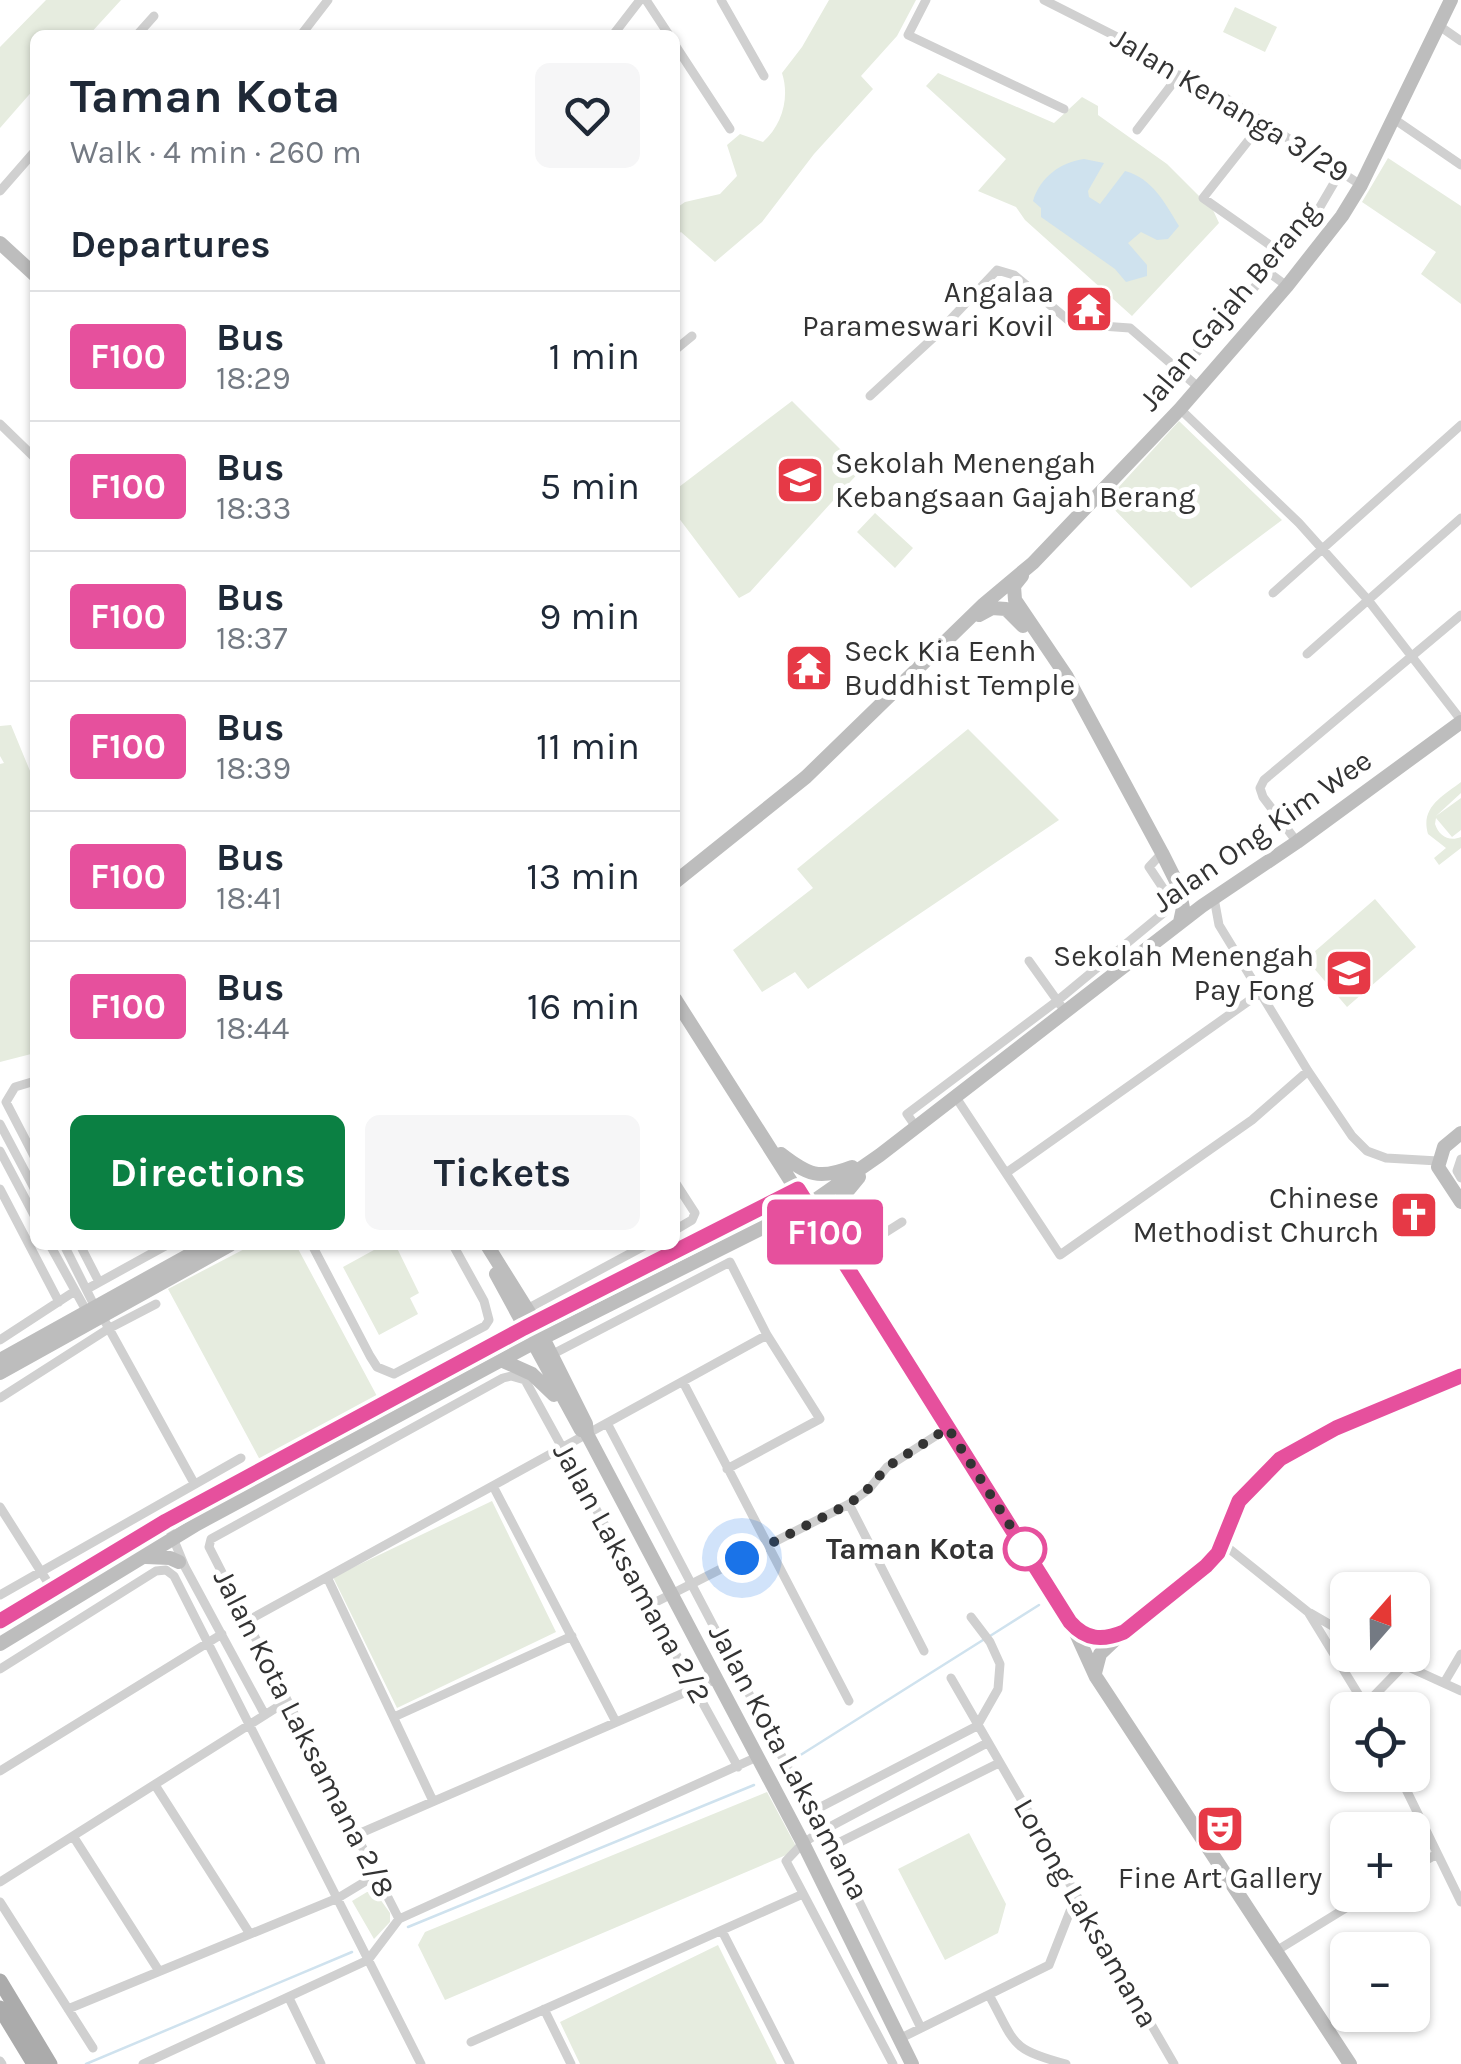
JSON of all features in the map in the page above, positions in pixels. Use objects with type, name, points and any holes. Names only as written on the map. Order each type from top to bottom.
[{"type":"main road","name":"Jalan Gajah Berang","points":[[680,878],[806,777],[1012,578],[1033,563],[1180,410],[1324,241],[1362,184],[1451,0]]},
{"type":"main road","points":[[0,243],[30,270]]},
{"type":"main road","points":[[1033,563],[1014,586],[1014,593],[1068,677],[1162,853],[1183,900],[1180,922]]},
{"type":"main road","points":[[958,631],[998,607],[1006,609],[1041,639]]},
{"type":"main road","name":"Jalan Ong Kim Wee","points":[[0,1644],[197,1524],[538,1340],[808,1205],[955,1096],[1060,1005],[1297,842],[1461,721]]},
{"type":"main road","points":[[680,1007],[1070,1622],[1095,1672],[1350,2064]]},
{"type":"main road","points":[[1461,1133],[1444,1148],[1438,1161],[1440,1172],[1461,1202]]},
{"type":"main road","points":[[772,1147],[797,1166],[820,1175],[838,1172],[880,1154]]},
{"type":"main road","points":[[770,1204],[782,1179],[772,1147]]},
{"type":"main road","points":[[831,1242],[832,1216],[840,1196],[880,1154]]},
{"type":"main road","points":[[680,1247],[798,1189]]},
{"type":"main road","points":[[780,1221],[805,1225],[831,1242]]},
{"type":"main road","points":[[0,1373],[76,1330],[199,1250]]},
{"type":"main road","points":[[0,1360],[123,1304],[221,1250]]},
{"type":"main road","points":[[488,1250],[500,1282],[529,1319]]},
{"type":"main road","points":[[489,1250],[529,1319]]},
{"type":"main road","points":[[0,1621],[161,1524],[529,1319],[674,1250]]},
{"type":"main road","name":"Jalan Kota Laksamana","points":[[529,1319],[565,1406],[587,1434]]},
{"type":"main road","name":"Jalan Kota Laksamana","points":[[538,1340],[553,1354],[587,1434],[802,1843],[912,2064]]},
{"type":"main road","points":[[500,1360],[532,1374],[565,1406]]},
{"type":"main road","points":[[1095,1672],[1100,1654],[1206,1566],[1222,1543],[1239,1501],[1296,1449],[1461,1376]]},
{"type":"main road","points":[[142,1557],[170,1558],[178,1564],[197,1524]]},
{"type":"main road","points":[[1070,1622],[1083,1634],[1100,1639],[1124,1632]]},
{"type":"main road","points":[[0,1981],[50,2064]]},
{"type":"main road","points":[[0,2008],[34,2064]]},
{"type":"street","points":[[305,30],[328,0]]},
{"type":"street","points":[[617,30],[643,0],[665,30]]},
{"type":"street","points":[[723,0],[764,76]]},
{"type":"street","points":[[926,0],[908,35],[1064,109]]},
{"type":"street","name":"Jalan Kenanga 3/29","points":[[1044,0],[1131,44],[1138,56],[1224,96],[1362,184]]},
{"type":"street","points":[[141,30],[154,16]]},
{"type":"street","points":[[1438,26],[1461,41]]},
{"type":"street","points":[[680,52],[730,129]]},
{"type":"street","points":[[1136,130],[1179,75]]},
{"type":"street","points":[[1394,119],[1461,165]]},
{"type":"street","points":[[1264,122],[1203,198],[1280,252],[1317,212],[1341,171]]},
{"type":"street","points":[[0,191],[30,158]]},
{"type":"street","points":[[870,396],[934,338],[997,270],[1014,274],[1073,324],[1130,328],[1198,388]]},
{"type":"street","points":[[1180,372],[1268,272],[1287,286]]},
{"type":"street","points":[[680,346],[692,336]]},
{"type":"street","points":[[1180,410],[1323,550],[1368,600],[1461,721]]},
{"type":"street","points":[[0,424],[30,453]]},
{"type":"street","points":[[1273,593],[1461,425]]},
{"type":"street","points":[[1307,654],[1461,518]]},
{"type":"street","points":[[1297,842],[1262,797],[1260,788],[1264,780],[1461,615]]},
{"type":"street","points":[[916,1126],[907,1114],[1060,1005],[1167,910],[1167,894],[1149,867],[1162,853]]},
{"type":"street","points":[[1214,898],[1219,925],[1352,1136],[1368,1151],[1386,1158],[1438,1161]]},
{"type":"street","points":[[1196,910],[1219,925]]},
{"type":"street","points":[[1029,962],[1060,1005]]},
{"type":"street","points":[[1006,1173],[1260,993]]},
{"type":"street","points":[[955,1096],[1060,1255],[1252,1120],[1308,1071]]},
{"type":"street","points":[[30,1082],[15,1087],[6,1102],[30,1148]]},
{"type":"street","points":[[0,1124],[30,1181]]},
{"type":"street","points":[[0,1152],[30,1208]]},
{"type":"street","points":[[1461,1160],[1457,1172],[1461,1178]]},
{"type":"street","points":[[0,1189],[30,1246]]},
{"type":"street","points":[[680,1189],[696,1213],[680,1227]]},
{"type":"street","points":[[842,1260],[902,1222]]},
{"type":"street","points":[[32,1250],[59,1302]]},
{"type":"street","points":[[53,1250],[75,1292],[98,1315]]},
{"type":"street","points":[[67,1250],[98,1315],[194,1483]]},
{"type":"street","points":[[83,1250],[99,1282]]},
{"type":"street","points":[[87,1289],[159,1250]]},
{"type":"street","points":[[315,1250],[370,1356],[385,1373],[403,1371],[485,1326],[490,1313],[456,1250]]},
{"type":"street","points":[[529,1319],[638,1250]]},
{"type":"street","points":[[553,1354],[730,1262],[768,1335],[820,1419],[727,1468]]},
{"type":"street","points":[[473,1282],[488,1278],[500,1282]]},
{"type":"street","points":[[0,1340],[75,1292]]},
{"type":"street","points":[[0,1398],[98,1315],[156,1304]]},
{"type":"street","points":[[247,1621],[768,1335]]},
{"type":"street","name":"Jalan Laksamana 2/2","points":[[209,1547],[216,1534],[407,1434],[503,1378],[518,1376],[525,1380],[738,1767]]},
{"type":"street","points":[[683,1382],[849,1701]]},
{"type":"street","points":[[607,1423],[832,1846],[921,2028]]},
{"type":"street","points":[[648,1606],[849,1504],[887,1467],[948,1428]]},
{"type":"street","points":[[0,1595],[241,1458]]},
{"type":"street","points":[[493,1486],[616,1722]]},
{"type":"street","points":[[849,1504],[924,1650]]},
{"type":"street","points":[[0,1508],[52,1589]]},
{"type":"street","points":[[161,1524],[178,1564],[222,1634],[265,1715]]},
{"type":"street","points":[[1222,1543],[1330,1625]]},
{"type":"street","name":"Jalan Kota Laksamana 2/8","points":[[209,1547],[399,1920]]},
{"type":"street","points":[[178,1564],[174,1576],[421,2064]]},
{"type":"street","points":[[0,1669],[156,1571],[178,1564]]},
{"type":"street","points":[[327,1576],[433,1801]]},
{"type":"street","points":[[1308,1612],[1358,1692]]},
{"type":"street","points":[[811,1812],[978,1726],[1001,1677],[990,1642],[972,1617]]},
{"type":"street","points":[[0,1771],[222,1634]]},
{"type":"street","points":[[394,1718],[572,1636]]},
{"type":"street","points":[[1444,1683],[1461,1654]]},
{"type":"street","points":[[1380,1692],[1398,1672]]},
{"type":"street","points":[[1417,1672],[1461,1691]]},
{"type":"street","name":"Lorong Laksamana","points":[[950,1678],[1174,2064]]},
{"type":"street","points":[[356,1835],[716,1679]]},
{"type":"street","points":[[0,1882],[288,1701]]},
{"type":"street","points":[[893,2064],[786,1861],[802,1843],[822,1831],[987,1743]]},
{"type":"street","points":[[143,2064],[368,1960],[399,1920],[757,1757]]},
{"type":"street","points":[[832,1846],[998,1763]]},
{"type":"street","points":[[154,1785],[250,1934]]},
{"type":"street","points":[[1407,1792],[1461,1902]]},
{"type":"street","points":[[73,1836],[159,1972]]},
{"type":"street","points":[[1430,1858],[1437,1854]]},
{"type":"street","points":[[68,2009],[338,1898],[376,1875]]},
{"type":"street","points":[[471,2042],[804,1894]]},
{"type":"street","points":[[900,2039],[1049,1966],[1076,1896]]},
{"type":"street","points":[[0,1902],[93,2048]]},
{"type":"street","points":[[1276,1950],[1338,1912]]},
{"type":"street","points":[[722,1930],[790,2064]]},
{"type":"street","points":[[989,1995],[1018,2047],[1031,2055],[1066,2064]]},
{"type":"street","points":[[289,1998],[321,2064]]},
{"type":"street","points":[[544,2009],[571,2064]]},
{"type":"shaded area","points":[[46,0],[121,0],[94,30],[30,30],[30,94],[0,128],[0,47]]},
{"type":"shaded area","points":[[829,0],[916,0],[897,36],[861,76],[873,89],[814,154],[762,222],[715,262],[680,233],[680,206],[720,194],[737,176],[727,145],[740,134],[763,142],[770,135],[785,101],[782,73]]},
{"type":"shaded area","points":[[1235,7],[1277,27],[1265,52],[1223,32]]},
{"type":"shaded area","points":[[938,73],[1054,123],[1082,97],[1098,106],[1098,115],[1167,164],[1213,210],[1219,223],[1132,316],[1025,220],[1016,207],[978,191],[1006,159],[926,86]]},
{"type":"shaded area","points":[[1388,158],[1461,206],[1461,304],[1421,274],[1436,252],[1362,202]]},
{"type":"shaded area","points":[[792,401],[861,470],[750,592],[739,598],[680,520],[680,486]]},
{"type":"shaded area","points":[[1179,421],[1282,520],[1191,588],[1106,501]]},
{"type":"shaded area","points":[[875,513],[913,548],[895,568],[857,532]]},
{"type":"shaded area","points":[[11,725],[30,771],[30,1054],[0,1062],[0,764],[4,763],[0,756],[0,726]]},
{"type":"shaded area","points":[[968,729],[1059,820],[808,989],[795,972],[762,992],[733,950],[813,888],[797,869]]},
{"type":"shaded area","points":[[1461,782],[1461,793],[1436,816],[1461,798],[1461,830],[1452,837],[1436,818],[1435,824],[1445,837],[1452,839],[1461,837],[1461,848],[1439,865],[1434,858],[1446,848],[1428,834],[1427,816],[1441,797]]},
{"type":"shaded area","points":[[1375,899],[1416,947],[1347,1007],[1306,959]]},
{"type":"shaded area","points":[[242,1250],[299,1250],[378,1398],[260,1460],[168,1289]]},
{"type":"shaded area","points":[[374,1250],[398,1250],[419,1293],[410,1298],[418,1314],[379,1335],[343,1267]]},
{"type":"shaded area","points":[[492,1501],[556,1632],[397,1708],[333,1577]]},
{"type":"shaded area","points":[[767,1792],[798,1850],[445,2000],[418,1945],[425,1932]]},
{"type":"shaded area","points":[[969,1833],[1006,1904],[998,1933],[945,1960],[898,1869]]},
{"type":"shaded area","points":[[375,1892],[390,1913],[390,1922],[374,1939],[352,1901]]},
{"type":"shaded area","points":[[718,1945],[777,2064],[580,2064],[560,2022]]},
{"type":"water","points":[[1084,159],[1104,163],[1088,191],[1089,197],[1100,204],[1125,171],[1150,185],[1179,226],[1168,239],[1157,240],[1141,232],[1128,243],[1147,265],[1147,276],[1126,282],[1115,269],[1041,217],[1041,208],[1033,201],[1046,178],[1067,163]]},
{"type":"waterway","points":[[990,1636],[1039,1605]]},
{"type":"waterway","points":[[791,1761],[983,1640]]},
{"type":"waterway","points":[[408,1927],[754,1785]]},
{"type":"waterway","points":[[86,2064],[352,1952]]},
{"type":"bus line","name":"F100","points":[[680,1249],[798,1189],[1070,1622],[1083,1634],[1100,1639],[1124,1632],[1206,1566],[1218,1553],[1239,1501],[1280,1459],[1336,1428],[1461,1376]]},
{"type":"bus line","name":"F100","points":[[0,1621],[166,1521],[524,1328],[679,1250]]},
{"type":"place","name":"Angalaa Parameswari Kovil","points":[[1089,309]]},
{"type":"place","name":"Sekolah Menengah Kebangsaan Gajah Berang","points":[[800,480]]},
{"type":"place","name":"Seck Kia Eenh Buddhist Temple","points":[[809,668]]},
{"type":"place","name":"Sekolah Menengah Pay Fong","points":[[1349,973]]},
{"type":"place","name":"Chinese Methodist Church","points":[[1414,1215]]},
{"type":"place","name":"Taman Kota","points":[[1025,1549]]},
{"type":"place","name":"Fine Art Gallery","points":[[1220,1829]]},
{"type":"route","points":[[742,1558],[849,1504],[887,1467],[948,1428],[1025,1549]]}]
